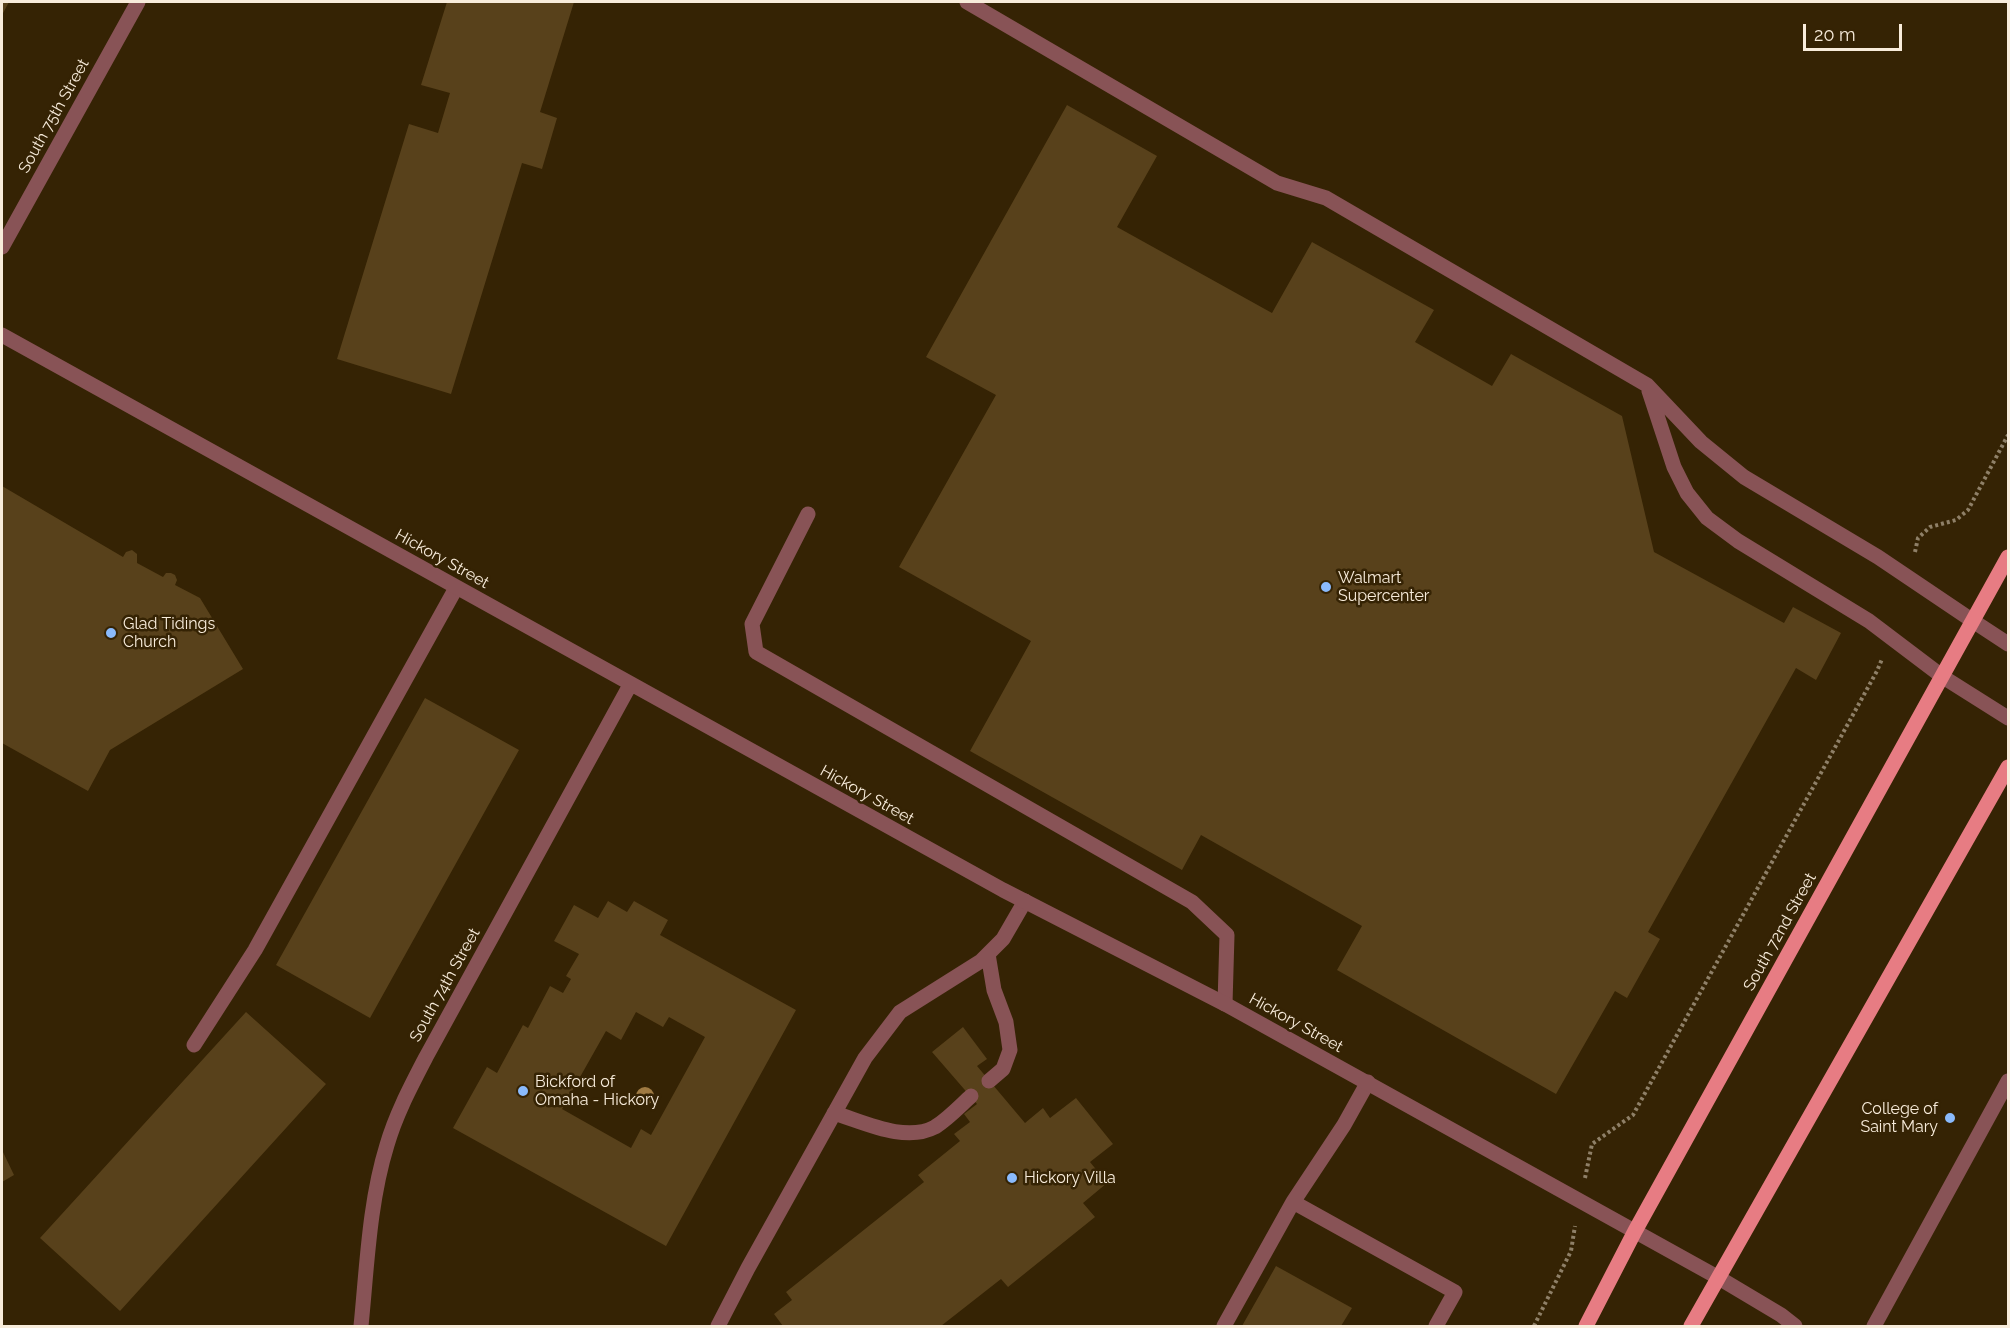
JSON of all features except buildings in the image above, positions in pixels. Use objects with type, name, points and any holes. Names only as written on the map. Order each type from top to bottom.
[{"type":"main road","name":"South 72nd Street","points":[[1586,1326],[1635,1231],[2008,557]]},
{"type":"main road","points":[[1691,1326],[2008,767]]},
{"type":"street","name":"South 75th Street","points":[[2,247],[138,2]]},
{"type":"street","points":[[967,2],[1277,183],[1326,198],[1647,385],[1719,459],[1752,482],[1878,557],[2008,644]]},
{"type":"street","name":"Hickory Street","points":[[2,335],[630,685],[1025,901],[1225,1004],[1368,1082],[1719,1278],[1781,1315],[1795,1326]]},
{"type":"street","points":[[1647,385],[1674,467],[1687,493],[1707,518],[1738,541],[1869,621],[1943,676],[2008,718]]},
{"type":"street","points":[[808,514],[752,624],[756,652],[1192,902],[1227,935],[1225,1004]]},
{"type":"street","points":[[194,1045],[255,950],[456,588]]},
{"type":"street","name":"South 74th Street","points":[[361,1326],[376,1190],[387,1146],[400,1108],[630,685]]},
{"type":"street","points":[[718,1326],[865,1058],[900,1012],[981,961],[1004,939],[1025,901]]},
{"type":"street","points":[[988,954],[994,990],[1006,1022],[1010,1050],[1003,1068],[989,1081]]},
{"type":"street","points":[[1874,1326],[2008,1080]]},
{"type":"street","points":[[1224,1326],[1293,1202],[1344,1125],[1368,1082]]},
{"type":"street","points":[[834,1113],[888,1130],[916,1134],[935,1126],[971,1096]]},
{"type":"street","points":[[1293,1202],[1455,1292],[1436,1326]]},
{"type":"path","points":[[1908,577],[1918,538],[1930,527],[1956,520],[1968,510],[2008,435]]},
{"type":"path","points":[[1534,1326],[1571,1251],[1592,1144],[1634,1115],[1877,671],[1890,637]]},
{"type":"place","name":"Walmart Supercenter","points":[[1326,587]]},
{"type":"place","name":"Glad Tidings Church","points":[[111,633]]},
{"type":"place","name":"Bickford of Omaha - Hickory","points":[[523,1091]]},
{"type":"place","name":"College of Saint Mary","points":[[1950,1118]]},
{"type":"place","name":"Hickory Villa","points":[[1012,1178]]}]
